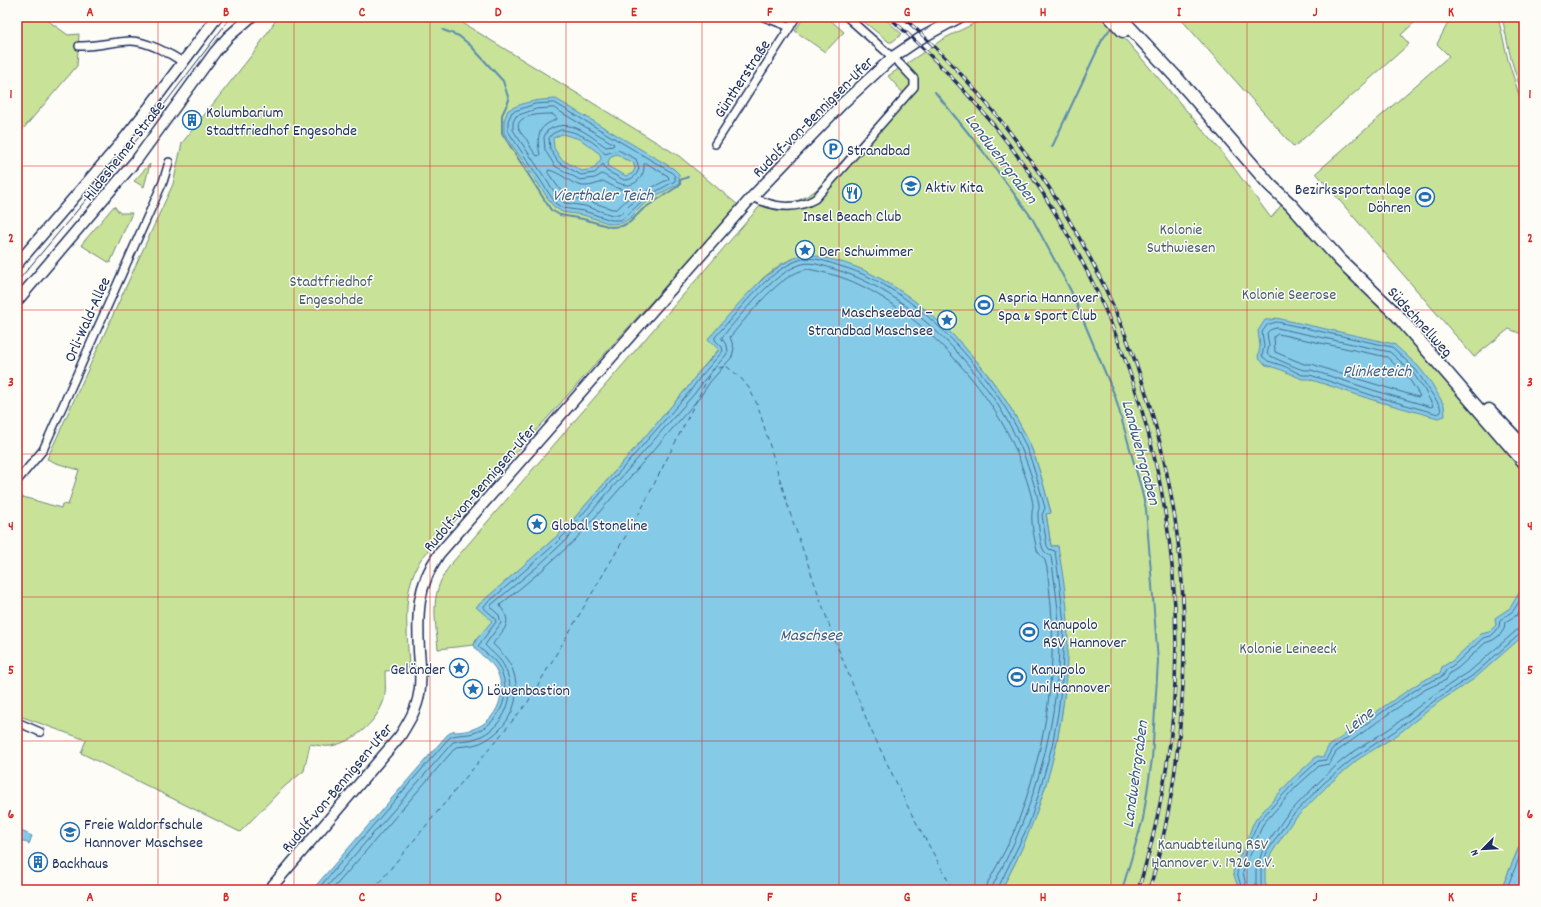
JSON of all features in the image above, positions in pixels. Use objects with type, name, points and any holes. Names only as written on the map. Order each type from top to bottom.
[{"type":"highway","points":[[1110,17],[1198,109],[1226,136]]},
{"type":"highway","points":[[1120,17],[1147,42],[1289,200]]},
{"type":"highway","points":[[1126,17],[1226,136],[1269,184],[1289,200]]},
{"type":"highway","name":"Südschnellweg","points":[[1289,200],[1339,259],[1396,315],[1524,462]]},
{"type":"highway","name":"Südschnellweg","points":[[1310,224],[1400,312],[1524,447]]},
{"type":"street","name":"Hildesheimer Straße","points":[[17,264],[120,144],[217,17]]},
{"type":"street","name":"Hildesheimer Straße","points":[[17,301],[134,163],[221,44],[250,17]]},
{"type":"street","name":"Güntherstraße","points":[[764,17],[790,27]]},
{"type":"street","name":"Güntherstraße","points":[[715,144],[796,17]]},
{"type":"street","points":[[847,17],[893,58]]},
{"type":"street","name":"Rudolf-von-Bennigsen-Ufer","points":[[269,890],[400,736],[414,710],[418,701],[421,681],[418,634],[419,603],[425,578],[436,559],[843,103],[893,58],[914,42],[960,17]]},
{"type":"street","points":[[79,46],[86,47],[130,40],[138,41],[167,53],[183,62]]},
{"type":"street","name":"Rudolf-von-Bennigsen-Ufer","points":[[756,199],[781,206],[792,207],[804,205],[815,199],[914,87],[914,79],[893,58]]},
{"type":"street","name":"Orli-Wald-Allee","points":[[17,481],[43,450],[163,182],[168,162]]},
{"type":"street","points":[[17,722],[40,732]]},
{"type":"green space","points":[[17,17],[43,17],[68,35],[79,34],[77,66],[17,136]]},
{"type":"green space","name":"Stadtfriedhof Engesohde","points":[[278,17],[453,17],[679,156],[738,205],[421,559],[414,572],[408,599],[407,627],[409,669],[385,671],[385,697],[374,719],[362,731],[347,741],[329,746],[310,744],[304,771],[285,786],[240,832],[81,753],[86,740],[17,715],[17,504],[23,497],[61,508],[62,504],[68,505],[79,470],[47,459],[173,184],[182,143],[255,51]]},
{"type":"green space","points":[[804,17],[827,17],[844,32],[825,52],[795,31]]},
{"type":"green space","points":[[858,17],[883,17],[902,34],[892,42],[889,42]]},
{"type":"green space","points":[[987,17],[1106,17],[1222,152],[1271,218],[1287,198],[1524,469],[1524,835],[1501,890],[1001,890],[1016,861],[1043,794],[1056,747],[1066,680],[1058,546],[1051,546],[1046,513],[1051,512],[1033,451],[1013,412],[987,374],[956,338],[921,307],[903,293],[878,278],[846,267],[798,256],[781,264],[763,278],[708,339],[719,349],[564,530],[477,607],[493,621],[476,640],[474,645],[438,649],[435,615],[436,595],[439,585],[451,564],[766,199],[768,201],[776,202],[794,202],[804,198],[816,190],[903,93],[888,76],[943,39]]},
{"type":"green space","name":"Bezirkssportanlage Döhren","points":[[1179,17],[1420,17],[1401,35],[1409,44],[1294,147]]},
{"type":"green space","name":"Bezirkssportanlage Döhren","points":[[1451,17],[1498,17],[1508,60],[1524,110],[1524,335],[1509,329],[1474,357],[1316,173],[1449,56],[1437,44]]},
{"type":"green space","points":[[1502,17],[1524,17],[1524,101],[1511,59]]},
{"type":"green space","points":[[150,164],[144,187],[134,181]]},
{"type":"green space","points":[[114,206],[120,213],[132,213],[110,263],[81,245]]},
{"type":"water","name":"Vierthaler Teich","points":[[556,99],[674,169],[679,174],[679,184],[657,195],[642,206],[629,219],[622,223],[611,224],[583,215],[562,212],[553,206],[504,133],[504,120],[508,110],[514,107],[526,103]],"holes":[[[562,134],[580,139],[600,154],[601,159],[593,169],[582,171],[561,159],[554,148],[553,138]],[[617,154],[624,159],[633,162],[635,168],[633,173],[626,176],[609,167],[608,162],[611,156]]]},
{"type":"water","name":"Maschsee","points":[[809,254],[856,267],[884,281],[912,299],[938,321],[964,346],[1007,402],[1024,431],[1040,473],[1051,513],[1046,514],[1051,546],[1058,546],[1067,604],[1068,628],[1065,689],[1055,748],[1039,807],[1028,835],[1001,890],[312,890],[447,735],[454,730],[454,732],[464,731],[482,725],[495,712],[501,695],[499,677],[495,668],[474,645],[476,640],[492,621],[476,607],[564,530],[688,387],[698,373],[719,350],[708,339],[741,301],[767,276],[780,266],[795,258]]},
{"type":"water","name":"Plinketeich","points":[[1276,318],[1394,344],[1419,367],[1432,384],[1444,405],[1445,416],[1438,418],[1373,400],[1309,379],[1302,379],[1266,365],[1258,358],[1260,346],[1258,331],[1265,320]]},
{"type":"water","points":[[1524,585],[1524,635],[1474,679],[1440,701],[1397,735],[1357,760],[1327,786],[1292,822],[1271,854],[1265,870],[1265,883],[1268,890],[1239,890],[1233,872],[1245,847],[1252,826],[1256,819],[1291,780],[1317,756],[1323,757],[1328,747],[1422,681],[1440,673],[1442,667],[1452,661],[1481,634],[1489,632],[1496,625],[1495,618],[1510,608]]},
{"type":"water","points":[[17,829],[32,836],[29,844],[17,838]]},
{"type":"water","points":[[1524,835],[1524,890],[1501,890]]},
{"type":"waterway","points":[[1052,147],[1102,40],[1110,29]]},
{"type":"waterway","name":"Landwehrgraben","points":[[443,30],[459,36],[470,45],[503,81],[509,100],[502,115],[502,133],[551,210],[560,215],[583,219],[611,227],[622,226],[630,222],[643,209],[680,185],[680,180],[688,177]]},
{"type":"waterway","name":"Landwehrgraben","points":[[935,92],[982,150],[1032,218],[1071,291],[1115,396],[1146,509],[1158,661],[1152,759],[1143,819],[1122,890]]},
{"type":"ferry route","points":[[373,890],[528,702],[641,510],[712,370],[726,366],[740,377],[749,388],[758,406],[790,513],[832,633],[870,728],[910,811],[952,890]]},
{"type":"tram line","points":[[17,282],[144,131],[231,17]]},
{"type":"railway","points":[[889,17],[928,53],[965,92],[1016,153],[1031,175],[1068,236],[1101,300],[1127,365],[1148,433],[1163,502],[1173,572],[1176,643],[1173,715],[1167,765],[1154,831],[1138,890]]},
{"type":"railway","points":[[903,17],[972,87],[1033,163],[1084,246],[1124,333],[1155,424],[1175,519],[1184,616],[1181,715],[1176,759],[1166,825],[1149,890]]},
{"type":"place","name":"Kolumbarium Stadtfriedhof Engesohde","points":[[192,120]]},
{"type":"place","name":"Strandbad","points":[[833,149]]},
{"type":"place","name":"Aktiv Kita","points":[[911,186]]},
{"type":"place","name":"Insel Beach Club","points":[[852,193]]},
{"type":"place","name":"Bezirkssportanlage Döhren","points":[[1425,197]]},
{"type":"place","name":"Der Schwimmer","points":[[805,250]]},
{"type":"place","name":"Aspria Hannover Spa & Sport Club","points":[[984,305]]},
{"type":"place","name":"Maschseebad – Strandbad Maschsee","points":[[947,320]]},
{"type":"place","name":"Global Stoneline","points":[[537,524]]},
{"type":"place","name":"Kanupolo RSV Hannover","points":[[1029,632]]},
{"type":"place","name":"Geländer","points":[[459,668]]},
{"type":"place","name":"Kanupolo Uni Hannover","points":[[1017,677]]},
{"type":"place","name":"Löwenbastion","points":[[473,689]]},
{"type":"place","name":"Freie Waldorfschule Hannover Maschsee","points":[[70,832]]},
{"type":"place","name":"Backhaus","points":[[38,862]]},
{"type":"park label","name":"Kolonie Suthwiesen","points":[[1181,237]]},
{"type":"park label","name":"Kolonie Seerose","points":[[1289,293]]},
{"type":"park label","name":"Kolonie Leineeck","points":[[1288,647]]},
{"type":"park label","name":"Kanuabteilung RSV Hannover v. 1926 e.V.","points":[[1213,852]]},
{"type":"water label","name":"Leine","points":[[1358,720]]}]
